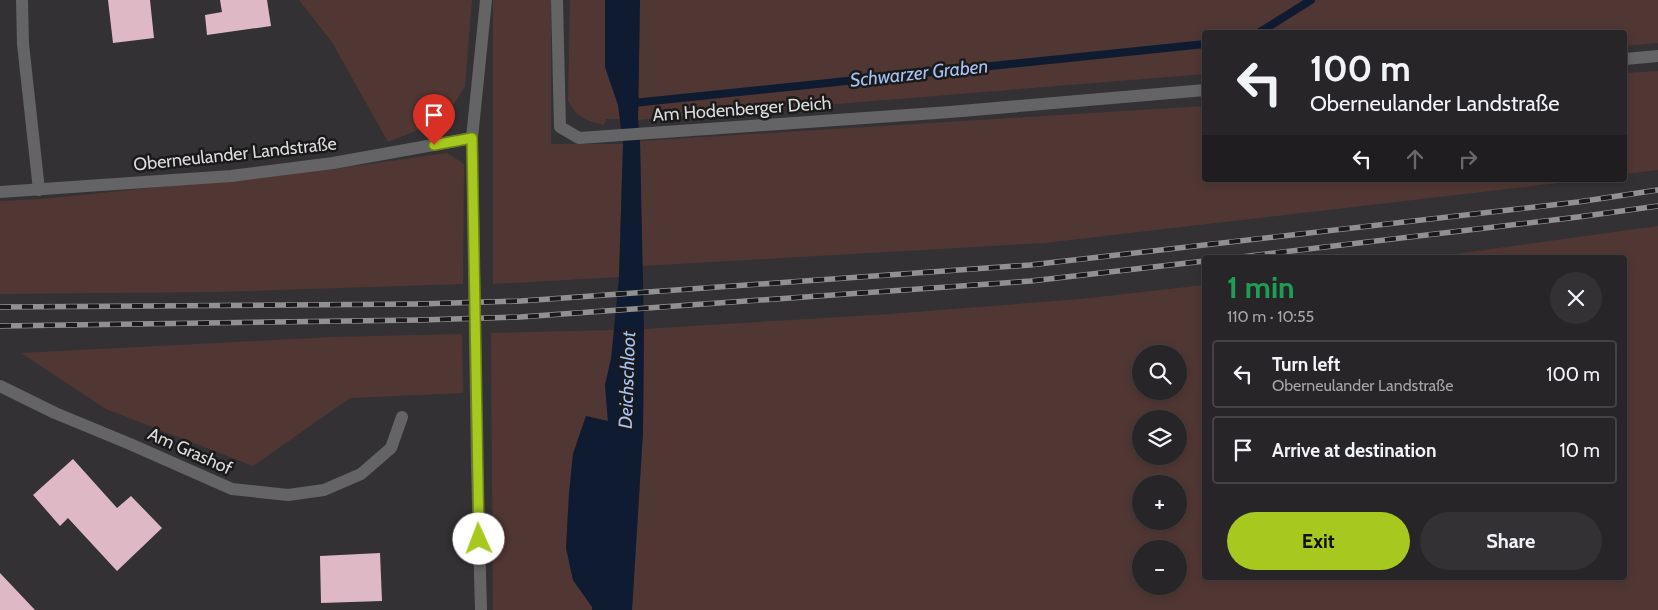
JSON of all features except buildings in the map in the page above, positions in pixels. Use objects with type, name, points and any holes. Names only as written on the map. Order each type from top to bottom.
[{"type":"street","points":[[22,0],[23,44],[39,190]]},
{"type":"street","points":[[481,610],[472,138],[486,0]]},
{"type":"street","name":"Am Hodenberger Deich","points":[[558,0],[560,127],[579,138],[950,112],[1202,90]]},
{"type":"street","points":[[1627,59],[1658,56]]},
{"type":"street","name":"Oberneulander Landstraße","points":[[0,192],[231,176],[332,163],[472,138]]},
{"type":"street","name":"Am Grashof","points":[[0,386],[55,413],[232,489],[288,495],[324,490],[361,474],[391,448],[402,417]]},
{"type":"shaded area","points":[[299,0],[472,0],[465,86],[445,119],[388,142],[332,42]]},
{"type":"shaded area","points":[[493,0],[551,0],[551,144],[623,144],[619,277],[493,284]]},
{"type":"shaded area","points":[[570,0],[605,0],[605,67],[621,119],[606,119],[604,125],[583,118],[568,101]]},
{"type":"shaded area","points":[[640,0],[1658,0],[1658,43],[1627,46],[1627,30],[1202,30],[1202,74],[638,120]]},
{"type":"shaded area","points":[[1658,71],[1658,170],[1627,174],[1627,73]]},
{"type":"shaded area","points":[[1202,106],[1202,182],[1567,182],[1044,243],[642,266],[640,141]]},
{"type":"shaded area","points":[[447,153],[464,164],[463,284],[216,292],[0,294],[0,201],[42,199],[334,169]]},
{"type":"shaded area","points":[[1658,226],[1658,610],[632,610],[643,432],[644,329],[889,314],[1081,299],[1202,285],[1202,580],[1627,580],[1627,255],[1448,255]]},
{"type":"shaded area","points":[[615,330],[605,385],[608,422],[586,416],[573,454],[569,494],[566,548],[573,580],[592,607],[592,610],[493,610],[491,333]]},
{"type":"shaded area","points":[[462,334],[463,393],[350,398],[253,466],[106,409],[21,353],[333,337]]},
{"type":"water","name":"Deichschloot","points":[[605,0],[640,0],[638,120],[644,329],[643,432],[632,610],[592,610],[592,607],[573,580],[566,548],[573,454],[586,416],[608,421],[605,385],[611,359],[619,277],[623,144],[618,105],[605,67]]},
{"type":"waterway","name":"Schwarzer Graben","points":[[1263,30],[1311,0]]},
{"type":"waterway","name":"Schwarzer Graben","points":[[633,103],[1202,44]]},
{"type":"railway","points":[[0,307],[418,304],[521,301],[1030,265],[1578,202],[1658,190]]},
{"type":"railway","points":[[1257,255],[1658,206]]},
{"type":"railway","points":[[0,326],[520,317],[1031,281],[1202,261]]},
{"type":"route","points":[[434,145],[472,138],[479,539]]}]
